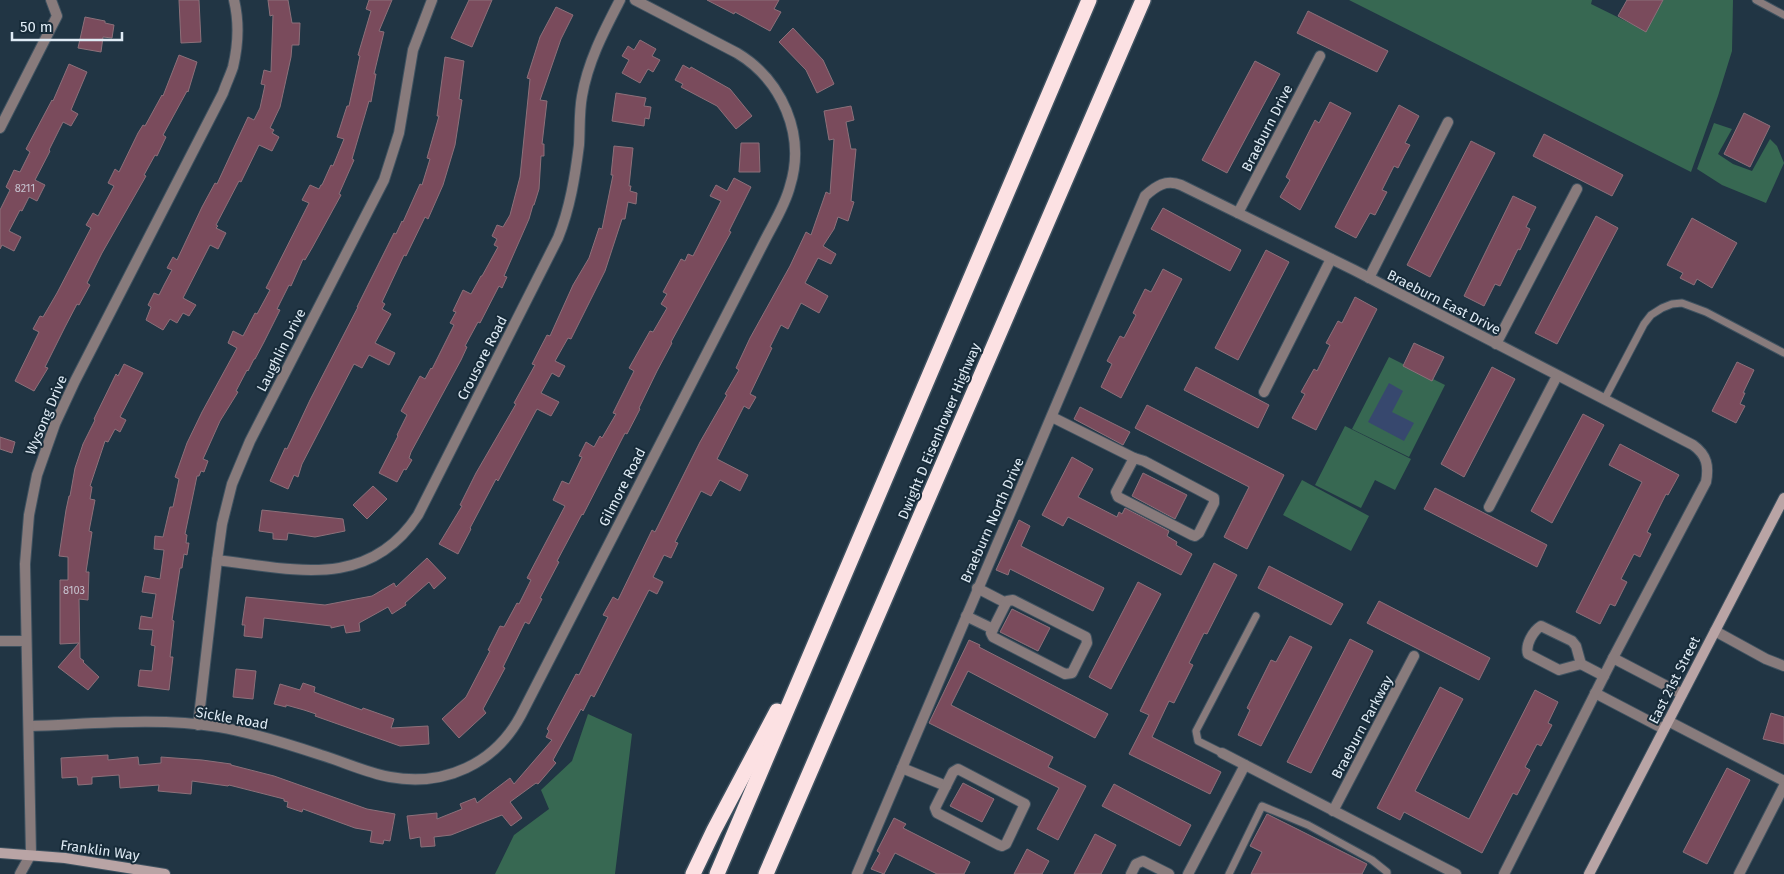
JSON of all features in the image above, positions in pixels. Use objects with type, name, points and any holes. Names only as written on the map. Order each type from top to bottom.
[{"type":"highway","points":[[717,874],[1089,0]]},
{"type":"highway","name":"Dwight D Eisenhower Highway","points":[[766,874],[1143,0]]},
{"type":"highway","points":[[693,874],[714,830],[825,621]]},
{"type":"main road","name":"East 21st Street","points":[[1589,874],[1784,498]]},
{"type":"main road","name":"Franklin Way","points":[[0,853],[31,854],[112,864],[165,874]]},
{"type":"street","points":[[0,128],[57,16],[51,0]]},
{"type":"street","name":"Wysong Drive","points":[[20,874],[31,854],[25,564],[28,523],[33,492],[41,462],[55,424],[75,380],[223,93],[233,67],[237,38],[234,0]]},
{"type":"street","name":"Laughlin Drive","points":[[198,725],[222,524],[232,484],[250,441],[384,180],[399,133],[413,50],[432,0]]},
{"type":"street","name":"Crousore Road","points":[[217,560],[307,571],[334,570],[348,567],[379,554],[396,541],[411,525],[418,515],[558,238],[574,185],[579,144],[580,110],[586,77],[600,38],[620,0]]},
{"type":"street","name":"Gilmore Road","points":[[425,780],[451,775],[474,765],[496,748],[518,720],[787,195],[791,183],[794,139],[787,111],[774,86],[760,70],[737,53],[635,0]]},
{"type":"street","name":"Braeburn Drive","points":[[1238,213],[1320,56]]},
{"type":"street","points":[[1368,278],[1448,122]]},
{"type":"street","name":"Braeburn East Drive","points":[[1160,184],[1166,182],[1176,183],[1238,213],[1695,446],[1700,451],[1706,462],[1708,473],[1706,482],[1614,658]]},
{"type":"street","name":"Braeburn North Drive","points":[[857,874],[1145,196],[1160,184]]},
{"type":"street","points":[[1496,344],[1577,189]]},
{"type":"street","points":[[1264,392],[1331,259]]},
{"type":"street","points":[[1489,507],[1557,376]]},
{"type":"street","points":[[1052,417],[1144,462],[1214,498],[1214,503],[1199,533],[1195,536],[1192,535],[1118,497],[1116,492],[1134,458]]},
{"type":"street","points":[[977,588],[1006,603]]},
{"type":"street","points":[[1013,600],[1084,636],[1087,643],[1072,673],[1067,675],[993,638],[991,633],[993,629],[1007,601],[1013,600]]},
{"type":"street","points":[[966,616],[993,629]]},
{"type":"street","points":[[1581,664],[1576,646],[1572,641],[1543,626],[1537,628],[1527,646],[1528,654],[1559,670],[1581,664],[1604,676]]},
{"type":"street","points":[[1715,631],[1766,659],[1784,666]]},
{"type":"street","points":[[0,641],[26,641]]},
{"type":"street","name":"Braeburn Parkway","points":[[1333,811],[1414,656]]},
{"type":"street","points":[[1504,874],[1614,658],[1682,694]]},
{"type":"street","points":[[1595,693],[1784,781]]},
{"type":"street","name":"Sickle Road","points":[[29,726],[129,722],[225,728],[272,739],[390,777],[425,780]]},
{"type":"street","points":[[1222,753],[1456,874]]},
{"type":"street","points":[[1188,874],[1245,765]]},
{"type":"street","points":[[902,768],[946,786]]},
{"type":"street","points":[[958,769],[1023,802],[1024,807],[1006,844],[999,845],[938,813],[935,808],[946,786],[954,772],[958,769]]},
{"type":"street","points":[[1739,874],[1784,786]]},
{"type":"street","points":[[1131,874],[1136,864],[1143,861],[1169,874]]},
{"type":"lane","points":[[1756,0],[1784,15]]},
{"type":"lane","points":[[1604,400],[1644,324],[1651,315],[1672,304],[1682,303],[1706,312],[1784,353]]},
{"type":"lane","points":[[1222,753],[1198,741],[1196,731],[1256,616]]},
{"type":"lane","points":[[1229,874],[1262,806],[1308,825],[1372,860],[1387,874]]},
{"type":"green space","points":[[1349,0],[1592,0],[1591,4],[1646,31],[1663,0],[1733,0],[1732,51],[1691,172]]},
{"type":"green space","points":[[1714,123],[1732,129],[1718,154],[1733,164],[1752,171],[1770,139],[1777,146],[1784,163],[1766,203],[1722,185],[1697,169]]},
{"type":"green space","points":[[1389,357],[1445,385],[1409,457],[1352,429]]},
{"type":"green space","points":[[1345,426],[1411,459],[1395,490],[1375,480],[1361,508],[1315,485]]},
{"type":"green space","points":[[1302,480],[1369,516],[1351,551],[1283,515]]},
{"type":"green space","points":[[588,714],[632,734],[615,874],[495,874],[514,835],[549,809],[541,790],[572,761]]},
{"type":"water","points":[[1389,383],[1403,391],[1392,412],[1414,423],[1404,441],[1368,422]]},
{"type":"building","points":[[179,0],[199,0],[201,42],[181,43]]},
{"type":"building","points":[[268,0],[288,0],[292,23],[300,23],[299,45],[292,45],[280,107],[270,128],[274,130],[272,133],[279,137],[272,151],[259,145],[241,182],[239,181],[216,225],[218,226],[216,228],[226,233],[218,249],[210,245],[183,298],[196,305],[189,316],[183,313],[177,323],[170,319],[163,330],[146,320],[151,307],[148,305],[154,293],[159,295],[172,270],[167,268],[173,257],[177,260],[202,207],[215,183],[217,184],[248,117],[254,120],[260,108],[265,85],[261,84],[264,70],[271,72],[273,15],[270,16]]},
{"type":"building","points":[[369,0],[392,0],[379,31],[384,32],[374,74],[376,74],[371,102],[369,101],[352,159],[354,160],[339,194],[341,195],[305,260],[303,259],[291,286],[289,285],[277,309],[280,310],[264,342],[236,391],[238,392],[220,421],[203,459],[208,461],[204,472],[201,471],[199,476],[197,476],[185,534],[187,535],[186,543],[189,543],[187,555],[184,554],[182,568],[180,568],[172,620],[174,621],[170,657],[173,657],[169,690],[138,686],[140,670],[152,671],[155,646],[151,645],[153,630],[139,629],[141,616],[152,618],[156,594],[142,592],[145,576],[160,579],[164,550],[154,549],[155,536],[163,537],[170,507],[173,507],[179,479],[175,477],[187,443],[237,348],[228,343],[233,331],[243,336],[255,313],[257,314],[270,290],[266,288],[309,203],[302,200],[310,185],[319,189],[322,185],[331,165],[333,166],[344,139],[337,137],[347,106],[349,106],[360,56],[358,55],[371,11],[366,9]]},
{"type":"building","points":[[469,0],[492,0],[472,47],[451,38]]},
{"type":"building","points":[[707,0],[779,0],[774,9],[781,12],[770,31],[735,12],[734,14]]},
{"type":"building","points":[[1627,0],[1663,0],[1646,32],[1618,16]]},
{"type":"building","points":[[556,7],[573,15],[561,39],[540,100],[547,101],[542,144],[544,144],[544,156],[541,156],[539,189],[534,205],[504,276],[507,277],[502,288],[499,286],[480,323],[478,322],[465,346],[467,347],[461,360],[411,452],[409,458],[412,460],[406,470],[404,469],[397,482],[379,473],[407,415],[401,411],[420,376],[425,379],[432,369],[454,325],[450,323],[456,312],[453,311],[463,290],[471,294],[498,247],[494,245],[497,239],[492,236],[497,225],[503,227],[510,215],[520,177],[530,79],[527,78],[540,37]]},
{"type":"building","points":[[1308,11],[1388,51],[1377,72],[1297,33]]},
{"type":"building","points":[[85,17],[114,25],[112,38],[103,37],[101,52],[78,48]]},
{"type":"building","points":[[793,28],[823,60],[834,84],[817,93],[806,70],[779,42]]},
{"type":"building","points":[[640,40],[656,49],[652,56],[660,60],[653,72],[648,69],[640,83],[622,73],[629,60],[622,56],[628,46],[634,50]]},
{"type":"building","points":[[179,55],[197,62],[188,92],[163,135],[166,137],[157,156],[155,155],[144,175],[146,176],[102,253],[87,283],[90,285],[79,305],[77,304],[45,367],[48,368],[34,391],[15,381],[39,332],[33,329],[40,316],[43,317],[57,293],[91,228],[86,225],[93,213],[98,216],[114,186],[108,183],[115,169],[119,172],[138,133],[143,125],[145,126],[163,96]]},
{"type":"building","points":[[445,57],[464,61],[459,99],[462,100],[455,145],[443,185],[428,219],[425,217],[406,256],[404,255],[382,302],[385,304],[382,309],[391,314],[375,343],[395,353],[389,365],[369,355],[362,368],[354,364],[302,464],[298,477],[294,475],[288,489],[270,481],[394,233],[396,234],[403,222],[420,184],[422,185],[430,159],[427,158],[439,116],[437,116]]},
{"type":"building","points":[[1255,61],[1280,74],[1227,173],[1202,160]]},
{"type":"building","points":[[69,64],[87,72],[71,110],[78,114],[71,126],[63,122],[49,150],[35,180],[45,185],[37,201],[29,197],[9,231],[21,237],[14,251],[2,245],[0,249],[0,210],[10,190],[6,187],[14,170],[20,172],[30,152],[26,149],[53,101]]},
{"type":"building","points":[[683,65],[690,69],[691,67],[730,89],[752,116],[736,129],[717,106],[681,87],[683,84],[675,80]]},
{"type":"building","points":[[616,93],[646,98],[644,106],[651,107],[649,119],[645,118],[644,126],[612,121]]},
{"type":"building","points":[[1330,102],[1351,113],[1300,210],[1280,197],[1290,180],[1286,177],[1315,120],[1319,123]]},
{"type":"building","points":[[1399,105],[1419,116],[1405,143],[1410,145],[1398,168],[1394,166],[1382,190],[1387,192],[1375,215],[1370,213],[1356,238],[1335,227]]},
{"type":"building","points":[[851,106],[854,120],[846,122],[851,149],[856,149],[851,201],[854,202],[848,221],[838,217],[834,229],[823,246],[836,254],[831,264],[818,258],[805,283],[828,296],[819,313],[801,303],[788,329],[781,325],[750,394],[756,397],[749,409],[744,406],[717,459],[748,475],[740,491],[720,480],[711,496],[701,491],[675,542],[678,543],[671,558],[664,555],[653,577],[663,582],[657,594],[649,590],[594,697],[591,695],[583,711],[581,709],[553,760],[556,763],[538,784],[536,783],[510,802],[522,818],[511,826],[502,815],[451,835],[434,837],[435,846],[421,847],[420,837],[410,839],[407,816],[437,813],[437,819],[462,809],[460,804],[475,798],[477,803],[510,778],[514,784],[552,740],[546,737],[549,731],[547,729],[576,674],[579,675],[608,617],[603,615],[613,597],[618,600],[652,530],[655,532],[700,442],[727,395],[725,394],[739,370],[736,368],[750,338],[790,266],[806,232],[811,235],[826,192],[830,194],[834,139],[829,140],[824,111]]},
{"type":"building","points":[[1744,113],[1770,126],[1750,167],[1724,154]]},
{"type":"building","points":[[1544,134],[1623,175],[1612,196],[1533,156]]},
{"type":"building","points":[[1471,141],[1495,153],[1430,277],[1407,265]]},
{"type":"building","points":[[741,143],[759,143],[760,172],[739,172]]},
{"type":"building","points":[[614,146],[633,148],[629,186],[631,186],[630,191],[637,193],[636,204],[628,202],[625,219],[622,219],[605,271],[571,339],[568,338],[555,361],[565,366],[559,377],[552,373],[541,393],[559,402],[551,416],[537,409],[498,481],[496,479],[458,554],[439,544],[462,506],[460,505],[476,473],[516,404],[514,403],[535,365],[532,364],[547,335],[550,336],[573,285],[589,258],[599,228],[602,229],[613,175],[611,175]]},
{"type":"building","points":[[734,178],[751,187],[729,231],[731,232],[671,342],[627,434],[625,433],[557,561],[559,562],[529,624],[525,622],[503,667],[505,668],[483,709],[486,713],[459,738],[442,719],[466,697],[490,651],[488,650],[500,626],[504,627],[517,603],[519,604],[531,580],[527,578],[565,506],[553,500],[562,481],[569,484],[582,457],[579,456],[586,442],[594,447],[600,436],[602,438],[616,414],[613,413],[634,371],[629,368],[650,331],[653,332],[667,308],[661,304],[667,294],[663,292],[681,259],[685,261],[688,254],[693,256],[721,201],[710,196],[716,185],[727,191]]},
{"type":"building","points":[[1513,196],[1536,207],[1526,227],[1530,229],[1520,250],[1518,249],[1500,286],[1495,284],[1484,306],[1464,296]]},
{"type":"building","points":[[1163,208],[1241,250],[1230,271],[1151,229]]},
{"type":"building","points":[[1596,216],[1618,228],[1557,344],[1535,333]]},
{"type":"building","points":[[1692,218],[1737,243],[1712,288],[1697,279],[1694,285],[1680,278],[1683,273],[1667,265]]},
{"type":"building","points":[[1266,250],[1289,262],[1238,360],[1215,348]]},
{"type":"building","points":[[1163,269],[1182,279],[1121,398],[1101,387],[1112,364],[1107,361],[1120,336],[1124,338],[1136,315],[1133,313],[1145,289],[1151,292]]},
{"type":"building","points":[[1355,297],[1377,309],[1316,430],[1292,418],[1305,394],[1301,392],[1314,369],[1317,371],[1330,345],[1326,343],[1338,321],[1342,323]]},
{"type":"building","points":[[1414,343],[1444,357],[1432,381],[1403,366]]},
{"type":"building","points":[[1737,362],[1754,370],[1740,404],[1745,406],[1736,423],[1712,411]]},
{"type":"building","points":[[124,364],[143,373],[120,417],[126,420],[120,432],[115,429],[108,442],[105,441],[90,486],[92,487],[90,499],[95,500],[89,531],[92,532],[86,572],[89,572],[88,600],[79,599],[80,658],[99,677],[88,690],[58,667],[79,643],[60,644],[60,580],[68,580],[68,557],[59,556],[75,468],[83,444],[116,374],[118,376]]},
{"type":"building","points":[[1196,367],[1269,405],[1258,428],[1184,390]]},
{"type":"building","points":[[1492,367],[1515,379],[1464,477],[1441,464]]},
{"type":"building","points":[[1147,405],[1284,475],[1247,549],[1224,537],[1249,487],[1135,428]]},
{"type":"building","points":[[1080,407],[1130,432],[1123,445],[1074,419]]},
{"type":"building","points":[[1583,414],[1604,425],[1552,523],[1531,511]]},
{"type":"building","points":[[0,437],[15,442],[12,453],[0,449]]},
{"type":"building","points":[[1620,444],[1679,475],[1668,495],[1666,494],[1647,532],[1651,534],[1640,557],[1634,554],[1621,579],[1627,582],[1615,606],[1610,604],[1600,624],[1576,612],[1642,482],[1609,465]]},
{"type":"building","points":[[1072,457],[1093,469],[1078,497],[1117,517],[1119,512],[1122,514],[1125,508],[1169,531],[1167,536],[1177,542],[1176,545],[1192,554],[1181,575],[1068,517],[1063,526],[1042,515]]},
{"type":"building","points":[[1143,473],[1187,495],[1175,519],[1132,496]]},
{"type":"building","points":[[373,486],[387,499],[367,519],[353,505]]},
{"type":"building","points":[[1435,488],[1547,545],[1537,567],[1424,509]]},
{"type":"building","points":[[262,510],[343,519],[345,531],[315,537],[288,533],[287,540],[273,539],[273,533],[259,531]]},
{"type":"building","points":[[1019,520],[1030,526],[1021,546],[1104,588],[1093,611],[1010,569],[1008,575],[996,570]]},
{"type":"building","points":[[427,558],[446,578],[434,589],[429,582],[405,603],[406,605],[392,614],[388,607],[359,623],[360,631],[346,633],[344,625],[331,628],[331,626],[264,618],[262,638],[244,636],[245,625],[242,625],[246,597],[325,605],[372,596],[394,583],[396,587]]},
{"type":"building","points":[[1214,563],[1237,575],[1207,634],[1204,633],[1189,663],[1193,665],[1174,703],[1169,701],[1152,737],[1221,772],[1210,794],[1129,754],[1149,715],[1140,711]]},
{"type":"building","points":[[1269,566],[1343,604],[1331,625],[1258,588]]},
{"type":"building","points":[[1138,582],[1161,594],[1111,689],[1089,677]]},
{"type":"building","points":[[1379,601],[1490,658],[1479,680],[1367,623]]},
{"type":"building","points":[[1012,609],[1050,628],[1038,651],[1000,632]]},
{"type":"building","points":[[1290,636],[1312,647],[1261,746],[1238,735],[1250,710],[1247,708],[1271,660],[1276,662]]},
{"type":"building","points":[[1350,639],[1373,651],[1311,773],[1287,762]]},
{"type":"building","points":[[969,640],[1108,714],[1095,738],[968,671],[951,705],[1053,757],[1048,767],[1086,786],[1058,840],[1037,829],[1059,788],[929,723]]},
{"type":"building","points":[[236,669],[256,671],[253,699],[233,697]]},
{"type":"building","points":[[303,683],[315,687],[314,692],[362,710],[363,708],[394,719],[391,728],[428,726],[429,744],[400,746],[315,716],[316,714],[304,710],[274,704],[280,684],[300,690]]},
{"type":"building","points":[[1440,687],[1463,699],[1415,791],[1469,819],[1535,690],[1558,702],[1548,723],[1552,725],[1541,746],[1537,744],[1525,767],[1530,770],[1517,795],[1513,793],[1482,853],[1404,812],[1400,820],[1377,808]]},
{"type":"building","points":[[1771,713],[1784,717],[1784,744],[1763,739]]},
{"type":"building","points":[[108,755],[108,760],[138,757],[139,765],[161,763],[161,757],[202,760],[231,764],[274,776],[367,809],[395,814],[390,841],[384,840],[383,844],[370,842],[372,831],[355,828],[303,809],[302,812],[287,807],[288,802],[284,801],[284,799],[229,785],[192,781],[191,794],[158,791],[159,785],[120,788],[119,775],[92,777],[92,784],[78,785],[77,777],[62,778],[61,758]]},
{"type":"building","points":[[1727,768],[1750,780],[1707,864],[1683,852]]},
{"type":"building","points":[[963,783],[994,799],[982,822],[950,806]]},
{"type":"building","points":[[1114,784],[1191,825],[1180,846],[1102,806]]},
{"type":"building","points":[[1267,814],[1367,864],[1362,874],[1251,874],[1262,852],[1250,846]]},
{"type":"building","points":[[894,818],[906,824],[903,828],[970,862],[964,874],[937,874],[895,853],[884,874],[871,869],[880,853],[877,851]]},
{"type":"building","points":[[1095,834],[1116,845],[1101,874],[1074,874]]},
{"type":"building","points":[[1027,849],[1049,861],[1042,874],[1014,874]]}]
